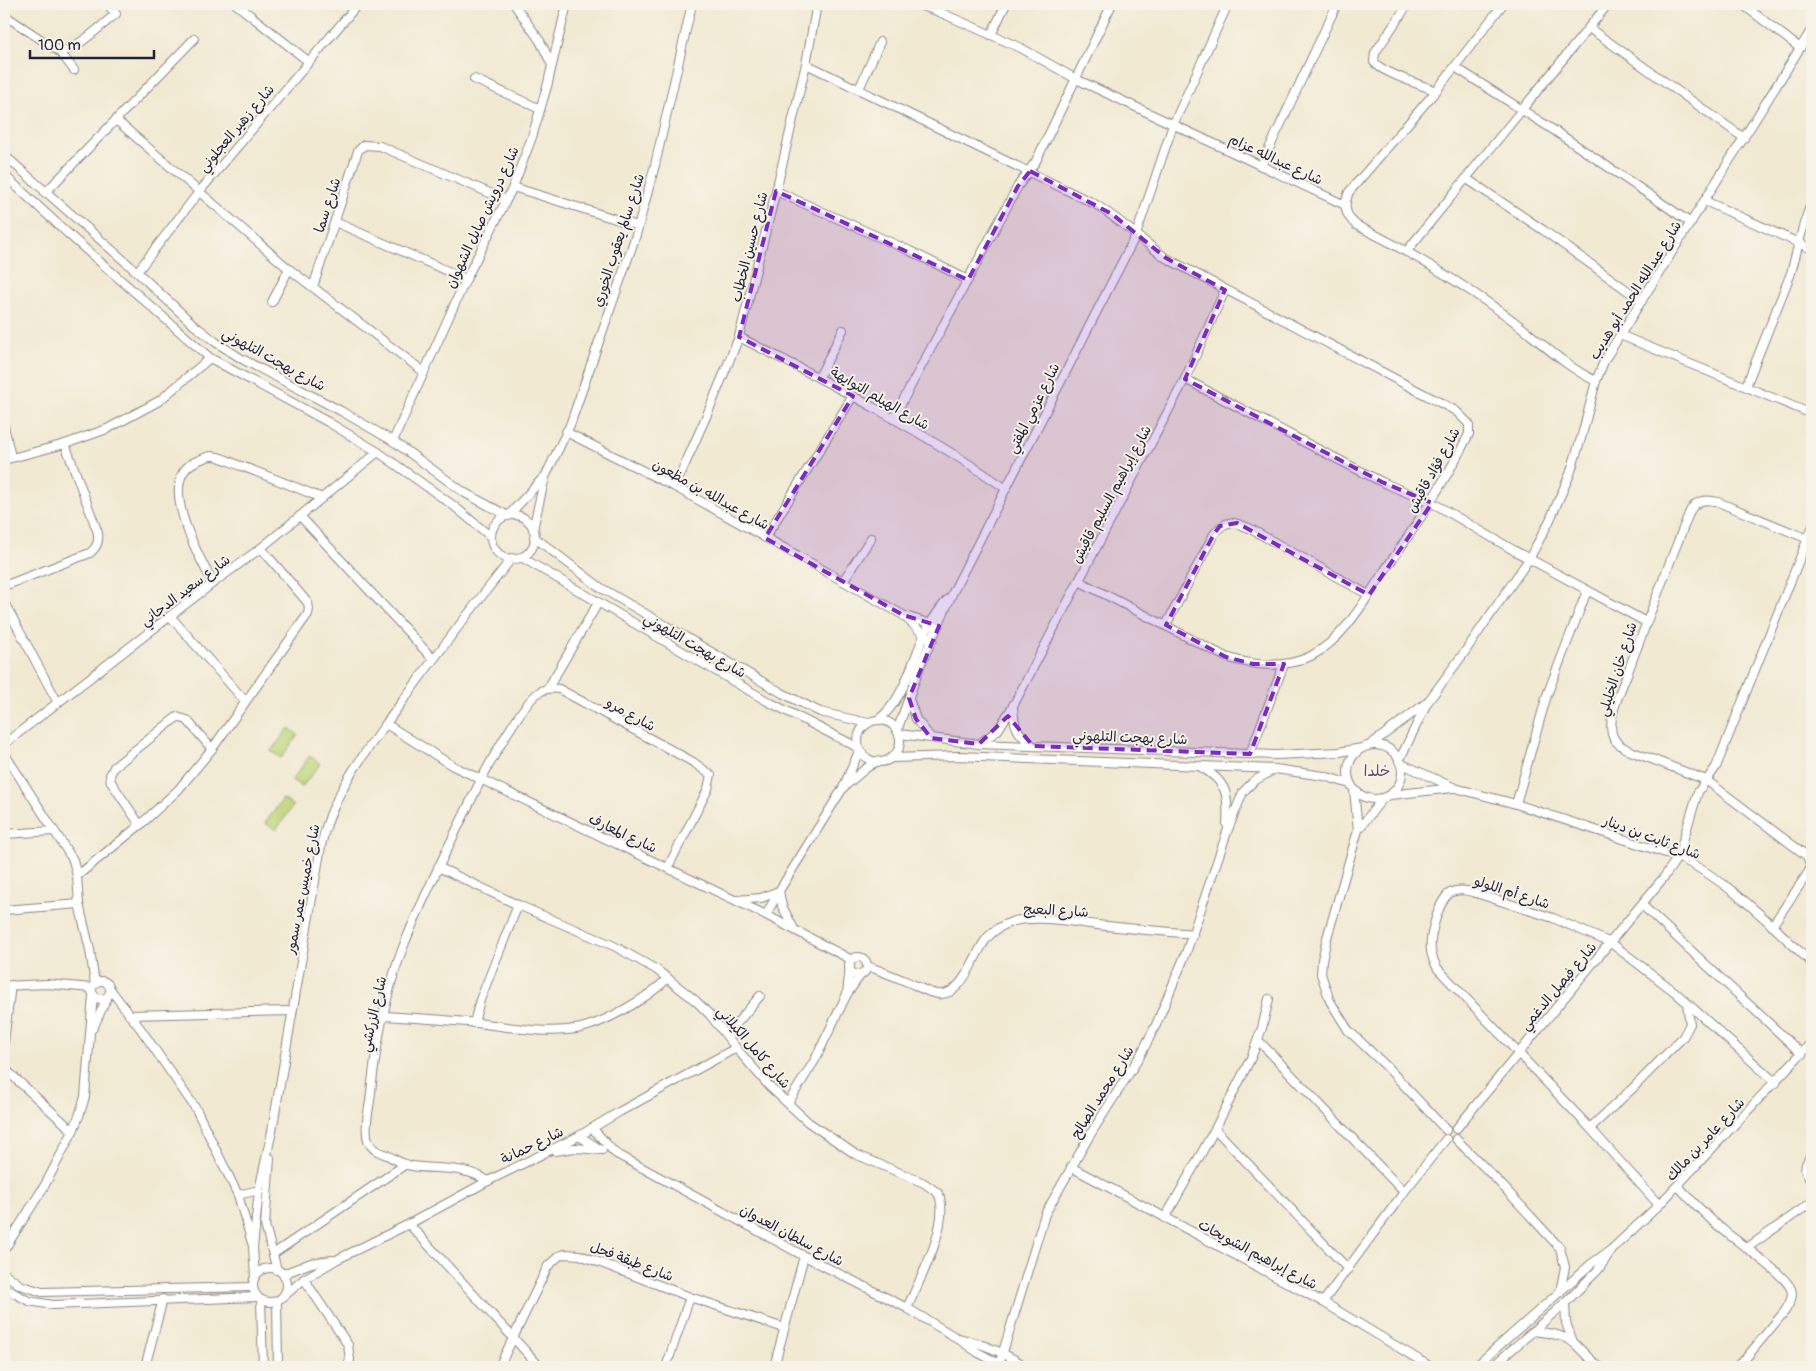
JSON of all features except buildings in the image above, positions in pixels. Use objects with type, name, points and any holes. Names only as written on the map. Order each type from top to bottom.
[{"type":"street","points":[[60,52],[75,46],[116,14],[108,4]]},
{"type":"street","points":[[236,4],[308,61]]},
{"type":"street","name":"شارع زهير العجلوني","points":[[137,272],[199,192],[358,4]]},
{"type":"street","points":[[514,4],[540,40],[552,65]]},
{"type":"street","name":"شارع درويش صايل الشهوان","points":[[393,441],[466,279],[513,187],[526,156],[567,4]]},
{"type":"street","name":"شارع سالم يعقوب الخوري","points":[[534,533],[545,477],[566,432],[638,226],[655,164],[692,4]]},
{"type":"street","name":"شارع حسين الخطاب","points":[[675,487],[739,337],[806,64],[817,4]]},
{"type":"street","name":"شارع عبدالله عزام","points":[[915,4],[937,11],[1021,48],[1076,79],[1345,205]]},
{"type":"street","points":[[991,35],[1006,4]]},
{"type":"street","points":[[893,418],[1018,186],[1030,171],[1112,4]]},
{"type":"street","name":"شارع عزمي المفتي","points":[[898,733],[920,666],[953,592],[1136,235],[1173,125],[1228,4]]},
{"type":"street","points":[[1261,166],[1337,4]]},
{"type":"street","points":[[1408,4],[1375,53],[1374,62],[1387,71],[1436,91]]},
{"type":"street","points":[[1503,4],[1455,68],[1390,147],[1349,192],[1345,205],[1346,211],[1349,218],[1356,225],[1406,252],[1496,308],[1572,368],[1596,381]]},
{"type":"street","points":[[1406,252],[1608,4]]},
{"type":"street","points":[[1742,4],[1800,48]]},
{"type":"street","points":[[4,15],[60,52],[74,70]]},
{"type":"street","points":[[1589,28],[1744,138]]},
{"type":"street","name":"شارع عبدالله الحمد أبو هديب","points":[[1400,762],[1427,703],[1529,559],[1549,522],[1570,474],[1596,381],[1605,359],[1812,29]]},
{"type":"street","points":[[45,193],[194,39]]},
{"type":"street","points":[[859,89],[880,42]]},
{"type":"street","name":"شارع فؤاد قاقيش","points":[[806,64],[1100,206],[1166,258],[1462,416],[1469,424],[1470,434],[1432,503],[1369,595],[1347,624],[1322,650],[1310,656],[1284,664],[1253,664],[1226,657],[1079,581]]},
{"type":"street","points":[[1455,68],[1522,109],[1691,223]]},
{"type":"street","points":[[474,79],[540,109]]},
{"type":"street","points":[[116,120],[289,269],[424,372]]},
{"type":"street","name":"شارع سما","points":[[313,287],[358,151],[364,145],[380,146],[487,190],[506,200]]},
{"type":"street","name":"شارع بهجت التلهوني","points":[[4,155],[194,325],[218,343],[393,441],[465,493],[508,515]]},
{"type":"street","name":"شارع بهجت التلهوني","points":[[4,175],[210,358],[328,422],[378,452],[454,506],[491,537]]},
{"type":"street","points":[[1467,179],[1642,300]]},
{"type":"street","points":[[513,187],[638,226]]},
{"type":"street","points":[[776,191],[910,251],[968,280]]},
{"type":"street","points":[[1746,386],[1791,273],[1798,243],[1812,200]]},
{"type":"street","points":[[1705,201],[1812,249]]},
{"type":"street","points":[[335,222],[466,279]]},
{"type":"street","points":[[272,302],[289,269]]},
{"type":"street","name":"شارع إبراهيم السليم قاقيش","points":[[979,744],[998,730],[1013,706],[1185,378],[1225,290]]},
{"type":"street","points":[[819,377],[843,330]]},
{"type":"street","points":[[1620,335],[1812,414]]},
{"type":"street","name":"شارع الهيلم التوايهة","points":[[739,337],[819,377],[893,418],[1005,488]]},
{"type":"street","points":[[4,426],[7,459],[65,444],[107,429],[142,411],[158,401],[210,358]]},
{"type":"street","points":[[1185,378],[1374,478],[1432,503],[1529,559],[1646,622]]},
{"type":"street","points":[[766,538],[853,396]]},
{"type":"street","name":"شارع عبدالله بن مظعون","points":[[566,432],[675,487],[903,615],[938,627]]},
{"type":"street","points":[[4,586],[90,553],[97,545],[98,533],[65,444]]},
{"type":"street","name":"شارع سعيد الدجاني","points":[[4,744],[261,548],[378,452]]},
{"type":"street","points":[[213,583],[194,548],[184,522],[179,484],[185,468],[193,462],[212,456],[322,498]]},
{"type":"street","name":"شارع سالم يعقوب الخوري","points":[[508,515],[545,477]]},
{"type":"street","name":"شارع خان الخليلي","points":[[1772,926],[1808,873],[1811,866],[1810,861],[1801,851],[1706,780],[1628,750],[1614,740],[1612,734],[1613,717],[1646,622],[1690,510],[1697,502],[1703,500],[1718,502],[1808,539]]},
{"type":"street","points":[[508,515],[521,517],[530,524],[534,533],[530,549],[521,557],[512,558],[497,552],[491,537],[496,523],[508,515]]},
{"type":"street","points":[[300,516],[433,659]]},
{"type":"street","points":[[1166,625],[1214,534],[1220,526],[1229,522],[1237,522],[1249,528],[1369,595]]},
{"type":"street","points":[[1678,857],[1695,799],[1718,761],[1812,528]]},
{"type":"street","name":"شارع بهجت التلهوني","points":[[534,533],[601,588],[782,693],[820,712],[868,723]]},
{"type":"street","points":[[843,581],[871,538]]},
{"type":"street","points":[[77,876],[140,825],[178,790],[212,749],[308,614],[310,609],[308,604],[261,548]]},
{"type":"street","name":"شارع بهجت التلهوني","points":[[521,557],[767,701],[860,748]]},
{"type":"street","name":"شارع خميس عمر سمور","points":[[254,1276],[253,1248],[259,1190],[272,1131],[291,1011],[326,823],[339,792],[386,724],[433,659],[512,558]]},
{"type":"street","points":[[1516,804],[1547,696],[1587,591]]},
{"type":"street","name":"شارع عزمي المفتي","points":[[878,720],[889,710],[899,694],[930,623],[953,592]]},
{"type":"street","points":[[4,602],[58,703]]},
{"type":"street","points":[[481,780],[531,699],[548,688],[598,602]]},
{"type":"street","name":"شارع عبدالله بن مظعون","points":[[903,615],[924,635],[933,639]]},
{"type":"street","points":[[170,616],[245,701]]},
{"type":"street","points":[[1250,754],[1284,664]]},
{"type":"street","name":"شارع مرو","points":[[548,688],[559,689],[570,694],[694,762],[711,775],[708,789],[668,867]]},
{"type":"street","points":[[909,698],[916,719],[931,738]]},
{"type":"street","name":"شارع عبدالله الحمد أبو هديب","points":[[1366,747],[1427,703]]},
{"type":"street","points":[[1013,706],[1016,728],[1020,735],[1033,746]]},
{"type":"street","points":[[140,825],[111,782],[110,775],[114,767],[177,717],[187,720],[212,749]]},
{"type":"street","points":[[766,915],[843,788],[860,748],[859,734],[868,723],[878,720],[890,723],[898,733],[899,747],[891,758],[887,760],[877,761],[867,758],[860,748]]},
{"type":"street","name":"شارع المعارف","points":[[386,724],[453,766],[766,915],[796,930],[851,963]]},
{"type":"street","name":"شارع بهجت التلهوني","points":[[898,733],[979,744],[1250,754],[1304,755],[1339,752],[1366,747]]},
{"type":"street","points":[[1358,830],[1386,796],[1396,788],[1400,781],[1402,772],[1400,762],[1394,753],[1378,745],[1366,747],[1350,760],[1348,768],[1358,830],[1322,960],[1321,974],[1330,1001],[1348,1030],[1386,1066],[1446,1130]]},
{"type":"street","points":[[4,755],[73,860],[77,876],[79,904],[99,999],[108,995]]},
{"type":"street","name":"شارع بهجت التلهوني","points":[[891,758],[958,756],[1041,761],[1198,765],[1275,770],[1324,776],[1352,787]]},
{"type":"street","points":[[843,788],[877,761]]},
{"type":"street","name":"شارع ثابت بن دينار","points":[[1400,762],[1455,788],[1516,804],[1678,857],[1707,871],[1812,963]]},
{"type":"street","name":"شارع محمد الصالح","points":[[1198,765],[1217,777],[1222,783],[1228,809],[1227,832]]},
{"type":"street","name":"شارع محمد الصالح","points":[[1004,1366],[1041,1223],[1050,1203],[1140,1056],[1167,1000],[1193,934],[1227,832],[1243,792],[1258,778],[1275,770]]},
{"type":"street","name":"شارع الزركشي","points":[[481,780],[438,867],[402,951],[383,1016],[374,1066],[367,1138],[372,1148],[406,1164],[458,1168],[479,1175],[488,1181]]},
{"type":"street","points":[[1352,787],[1368,798],[1386,796]]},
{"type":"street","name":"شارع ثابت بن دينار","points":[[1386,796],[1455,788]]},
{"type":"street","points":[[4,834],[54,831]]},
{"type":"street","name":"شارع فيصل الدغمي","points":[[1456,1129],[1611,943],[1678,857]]},
{"type":"street","name":"شارع كامل الكيلاني","points":[[438,867],[518,905],[614,946],[643,961],[668,978],[696,1002],[727,1035],[769,1086],[821,1132],[855,1154],[924,1183],[938,1193],[942,1205],[938,1233],[907,1308]]},
{"type":"street","points":[[733,899],[751,900],[780,890]]},
{"type":"street","points":[[780,890],[785,914],[796,930]]},
{"type":"street","name":"شارع أم اللولو","points":[[1659,1205],[1590,1128],[1438,969],[1431,950],[1431,940],[1444,899],[1455,891],[1473,892],[1553,918],[1611,943],[1687,1004],[1776,1082]]},
{"type":"street","points":[[4,910],[79,904]]},
{"type":"street","points":[[1642,904],[1802,1054]]},
{"type":"street","points":[[474,1023],[489,977],[518,905]]},
{"type":"street","name":"شارع البعيج","points":[[865,970],[883,971],[925,990],[938,994],[948,993],[962,980],[988,937],[1002,926],[1024,919],[1193,934]]},
{"type":"street","points":[[788,1103],[815,1060],[846,994],[865,970],[865,960],[860,957],[851,963],[846,994]]},
{"type":"street","points":[[851,963],[854,974],[865,970]]},
{"type":"street","points":[[383,1016],[543,1030],[578,1028],[594,1023],[652,993],[668,978]]},
{"type":"street","points":[[4,1042],[7,985],[47,984],[96,987],[107,984],[108,995],[91,1032]]},
{"type":"street","points":[[4,1250],[45,1185],[73,1131],[84,1097],[96,987]]},
{"type":"street","points":[[108,995],[129,1015],[196,1109],[238,1195],[253,1248]]},
{"type":"street","points":[[727,1035],[760,996]]},
{"type":"street","points":[[1165,1218],[1215,1129],[1251,1058],[1269,999]]},
{"type":"street","points":[[1590,1128],[1683,1037],[1690,1024],[1687,1004]]},
{"type":"street","points":[[129,1015],[291,1011]]},
{"type":"street","points":[[1258,1040],[1404,1192]]},
{"type":"street","name":"شارع عامر بن مالك","points":[[1475,1367],[1591,1264],[1612,1249],[1659,1205],[1812,1042]]},
{"type":"street","name":"شارع حمانة","points":[[280,1299],[304,1279],[336,1260],[409,1224],[488,1181],[549,1152],[736,1048]]},
{"type":"street","points":[[4,1068],[73,1131]]},
{"type":"street","points":[[1446,1139],[1444,1134],[1451,1127],[1456,1129],[1458,1133],[1456,1139]]},
{"type":"street","name":"شارع سلطان العدوان","points":[[592,1128],[615,1153]]},
{"type":"street","points":[[1215,1129],[1348,1270]]},
{"type":"street","name":"شارع خميس عمر سمور","points":[[272,1131],[265,1224],[269,1243],[280,1272]]},
{"type":"street","name":"شارع سلطان العدوان","points":[[578,1136],[602,1150],[615,1153],[804,1256],[907,1308],[958,1338],[977,1352],[1004,1366]]},
{"type":"street","points":[[1323,1302],[1404,1192],[1446,1139]]},
{"type":"street","points":[[1446,1139],[1451,1141],[1456,1139]]},
{"type":"street","points":[[1456,1139],[1560,1248],[1565,1267],[1560,1292]]},
{"type":"street","points":[[549,1152],[574,1148],[602,1150]]},
{"type":"street","points":[[1812,1154],[1804,1168],[1812,1182]]},
{"type":"street","points":[[273,1254],[406,1164]]},
{"type":"street","name":"شارع إبراهيم الشويحات","points":[[1071,1167],[1323,1302],[1431,1367]]},
{"type":"street","points":[[1678,1186],[1722,1229],[1788,1284],[1792,1292],[1790,1302],[1785,1311],[1746,1358],[1735,1367]]},
{"type":"street","points":[[238,1195],[259,1190]]},
{"type":"street","points":[[1747,1248],[1812,1202]]},
{"type":"street","points":[[409,1224],[540,1367]]},
{"type":"street","name":"شارع عامر بن مالك","points":[[1492,1367],[1565,1303],[1598,1270],[1612,1249]]},
{"type":"street","name":"شارع طبقة فحل","points":[[499,1367],[548,1266],[565,1254],[580,1255],[690,1296],[784,1328]]},
{"type":"street","points":[[774,1367],[804,1256]]},
{"type":"street","name":"شارع حمانة","points":[[280,1272],[311,1263],[336,1260]]},
{"type":"street","points":[[263,1367],[259,1299],[252,1287],[254,1276],[262,1269],[268,1268],[280,1272],[286,1278],[287,1288],[280,1299],[278,1367]]},
{"type":"street","points":[[4,1273],[20,1285],[42,1292],[252,1287]]},
{"type":"street","points":[[304,1279],[348,1345],[350,1360],[347,1367]]},
{"type":"street","points":[[4,1288],[22,1298],[41,1304],[163,1299],[259,1299],[272,1303],[280,1299]]},
{"type":"street","points":[[666,1367],[690,1296]]},
{"type":"street","points":[[145,1367],[163,1299]]},
{"type":"street","points":[[1565,1303],[1566,1323],[1573,1342]]},
{"type":"street","points":[[1533,1331],[1554,1334],[1573,1342],[1596,1366]]},
{"type":"street","name":"شارع سلطان العدوان","points":[[958,1338],[984,1345],[1017,1364],[1026,1367]]},
{"type":"highlighted area","points":[[1030,171],[1112,214],[1166,258],[1225,290],[1185,379],[1382,482],[1432,503],[1369,595],[1237,523],[1220,526],[1214,534],[1166,625],[1226,657],[1253,664],[1284,664],[1250,754],[1033,746],[1008,716],[979,744],[931,738],[916,719],[909,698],[939,626],[903,615],[765,538],[853,396],[739,337],[776,191],[968,280],[1018,186]]},
{"type":"green space","points":[[289,728],[298,735],[281,758],[271,751]]},
{"type":"green space","points":[[310,756],[320,764],[302,787],[292,780]]},
{"type":"green space","points":[[283,799],[293,806],[276,830],[265,823]]},
{"type":"district","name":"خلدا","points":[[1377,771]]}]
